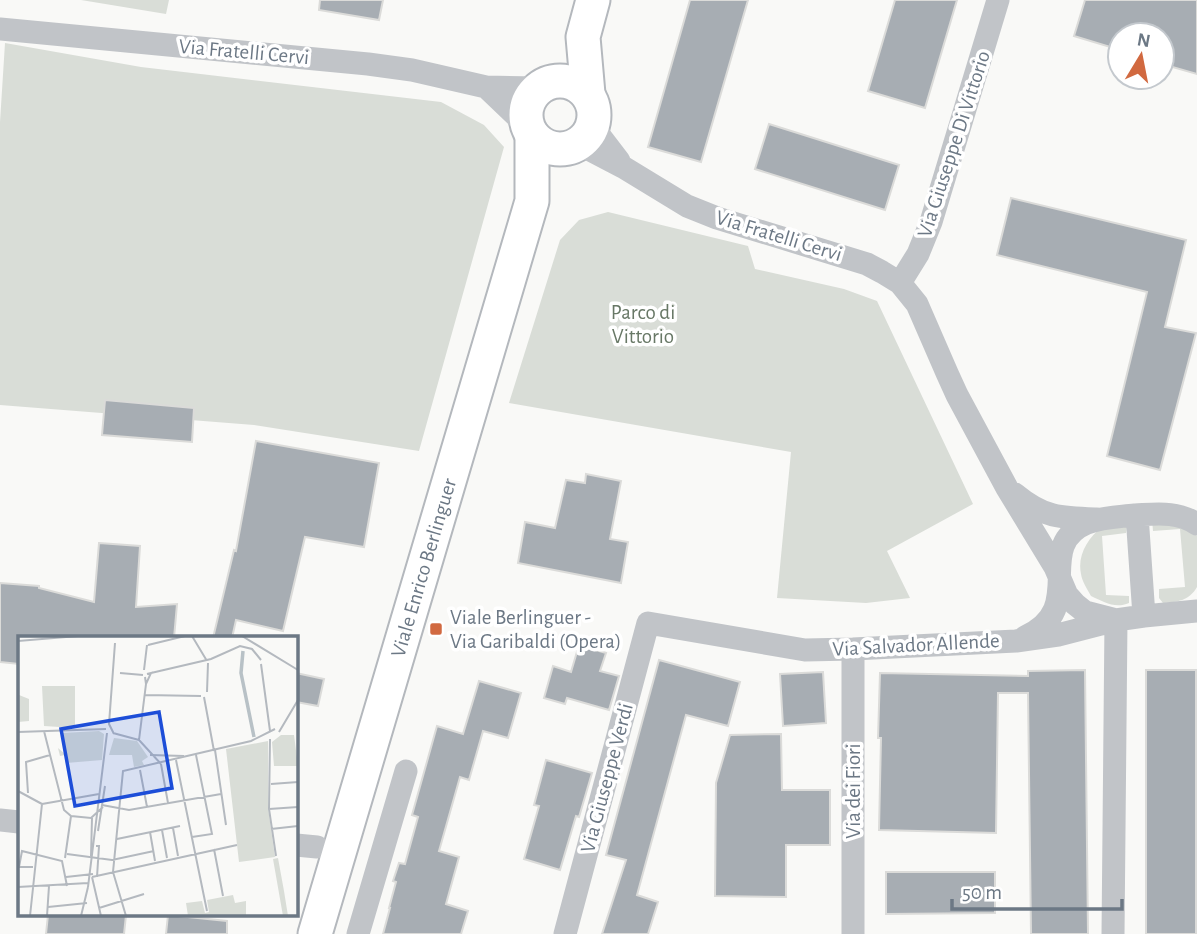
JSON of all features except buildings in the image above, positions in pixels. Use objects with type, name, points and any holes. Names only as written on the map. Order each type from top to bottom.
[{"type":"street","points":[[486,87],[539,143],[558,149],[582,128],[583,37],[593,0]]},
{"type":"street","name":"Via Giuseppe Di Vittorio","points":[[900,284],[918,254],[931,222],[998,0]]},
{"type":"street","name":"Via Fratelli Cervi","points":[[0,29],[368,64],[412,70],[486,87],[543,85]]},
{"type":"street","points":[[530,131],[525,116],[531,96],[583,37]]},
{"type":"street","points":[[543,85],[556,80],[574,83],[582,128]]},
{"type":"street","name":"Via Fratelli Cervi","points":[[582,128],[623,167],[687,206],[717,218],[867,264],[900,284]]},
{"type":"street","name":"Viale Enrico Berlinguer","points":[[315,934],[532,201],[582,128]]},
{"type":"street","name":"Viale Enrico Berlinguer","points":[[530,131],[532,201]]},
{"type":"street","points":[[900,284],[918,304],[947,373],[1007,488],[1059,576],[1064,590],[1075,604],[1091,615],[1116,620],[1113,934]]},
{"type":"street","points":[[1007,488],[1043,513],[1065,518],[1100,519],[1175,514],[1194,521]]},
{"type":"street","points":[[1136,515],[1143,616]]},
{"type":"street","points":[[1016,641],[1038,631],[1049,621],[1059,598],[1059,560],[1062,550],[1068,539],[1082,526],[1100,519]]},
{"type":"street","name":"Via Salvador Allende","points":[[649,623],[805,650],[853,649],[1016,641],[1116,620],[1192,609]]},
{"type":"street","name":"Via Giuseppe Verdi","points":[[565,934],[649,623]]},
{"type":"street","name":"Via dei Fiori","points":[[853,649],[853,934]]},
{"type":"street","points":[[358,934],[406,771]]},
{"type":"street","points":[[0,820],[18,822]]},
{"type":"green space","points":[[81,0],[169,0],[166,14]]},
{"type":"green space","points":[[5,43],[141,67],[441,102],[484,125],[504,147],[419,451],[254,425],[0,405],[0,122]]},
{"type":"green space","name":"Parco di Vittorio","points":[[608,212],[748,246],[755,269],[844,289],[877,301],[973,504],[887,551],[910,598],[866,603],[777,598],[791,452],[509,403],[560,240],[579,220]]},
{"type":"green space","points":[[1152,519],[1190,529],[1197,536],[1197,587],[1182,600],[1163,603],[1159,598],[1159,589],[1185,587],[1180,529],[1153,531]]},
{"type":"green space","points":[[1102,527],[1127,527],[1126,533],[1102,536],[1106,595],[1129,596],[1129,603],[1124,605],[1110,604],[1091,596],[1082,577],[1082,554],[1092,536]]},
{"type":"place","name":"Viale Berlinguer - Via Garibaldi (Opera)","points":[[436,629]]}]
